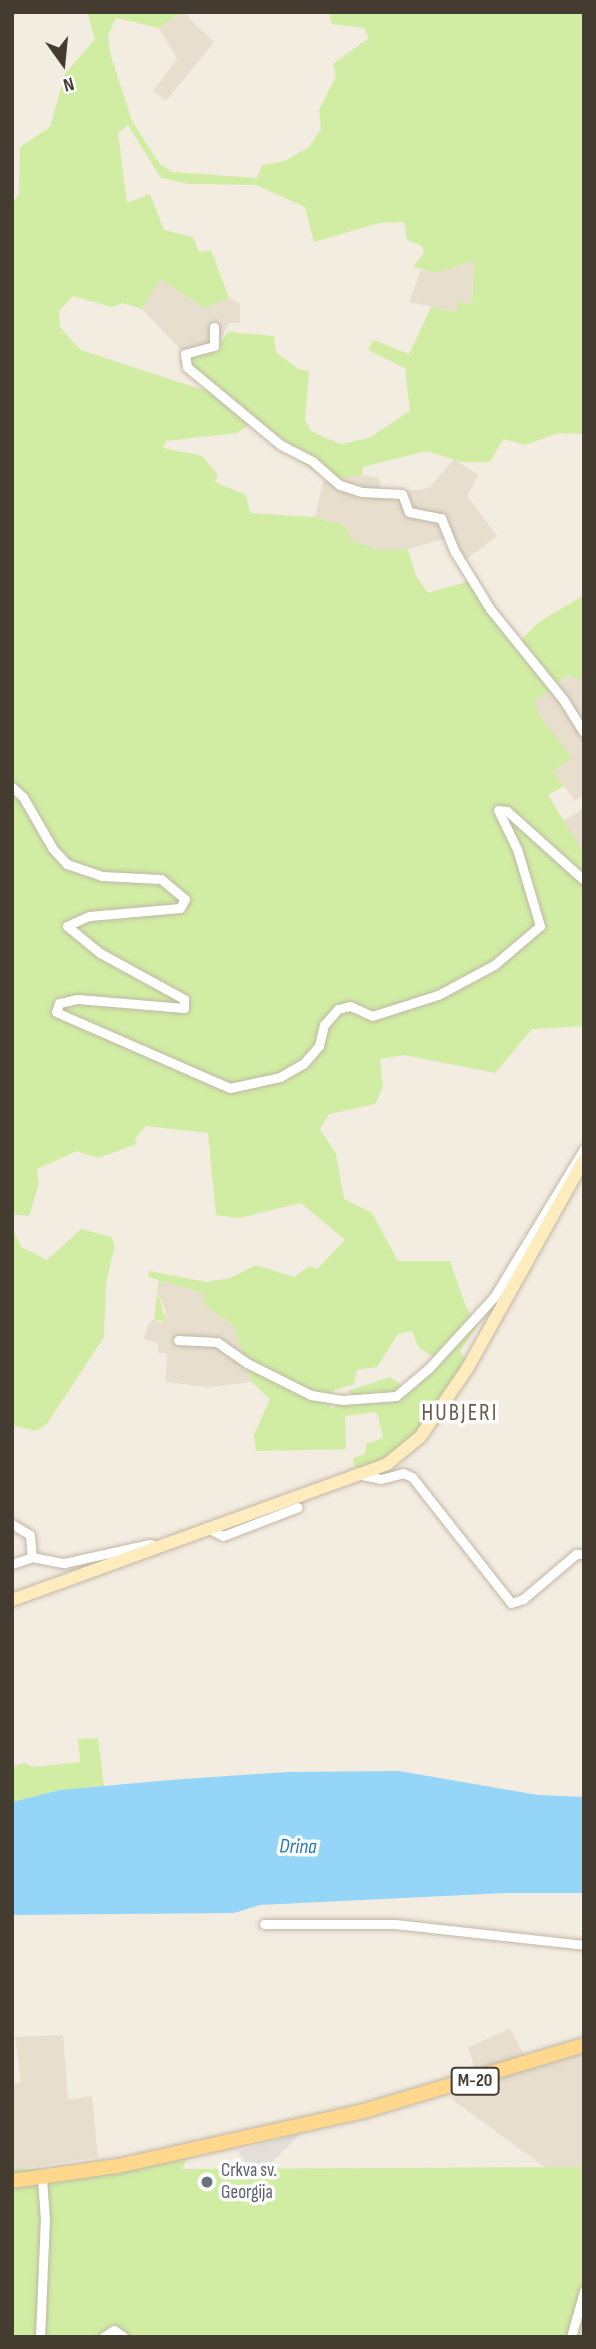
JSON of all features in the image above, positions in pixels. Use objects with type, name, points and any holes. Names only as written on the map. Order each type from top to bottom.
[{"type":"main road","name":"M-20","points":[[42,2178],[364,2111],[584,2045]]},
{"type":"main road","points":[[12,2181],[42,2178]]},
{"type":"street","points":[[214,327],[214,346],[185,354],[187,367],[281,444],[312,461],[340,485],[362,492],[402,494],[409,512],[441,518],[455,552],[490,610],[563,699],[584,732]]},
{"type":"street","points":[[12,788],[23,797],[53,849],[67,864],[102,876],[161,879],[185,898],[184,906],[175,909],[89,916],[67,926],[100,953],[184,999],[184,1008],[77,999],[59,1003],[56,1012],[230,1088],[280,1077],[304,1063],[319,1046],[324,1025],[338,1009],[350,1006],[372,1016],[438,995],[494,965],[540,926],[517,849],[498,810],[507,811],[584,880]]},
{"type":"street","points":[[178,1340],[217,1342],[247,1363],[311,1395],[342,1400],[396,1396],[429,1368],[494,1297],[584,1149]]},
{"type":"street","points":[[12,1600],[205,1527],[362,1475],[387,1464],[420,1437],[489,1330],[584,1160]]},
{"type":"street","points":[[362,1475],[381,1479],[403,1473],[412,1477],[511,1602],[523,1599],[576,1554],[584,1553]]},
{"type":"street","points":[[205,1527],[223,1536],[298,1507]]},
{"type":"street","points":[[12,1524],[30,1535],[32,1557]]},
{"type":"street","points":[[12,1564],[32,1557],[64,1563],[150,1544],[156,1546]]},
{"type":"street","points":[[264,1924],[395,1924],[584,1945]]},
{"type":"street","points":[[40,2337],[45,2220],[42,2178]]},
{"type":"street","points":[[570,2337],[584,2291]]},
{"type":"street","points":[[103,2337],[114,2330],[124,2337]]},
{"type":"shaded area","points":[[183,12],[214,42],[166,101],[153,91],[177,59],[159,28]]},
{"type":"shaded area","points":[[474,260],[472,304],[457,312],[409,302],[421,270],[437,273]]},
{"type":"shaded area","points":[[160,279],[204,308],[229,298],[240,304],[240,323],[229,323],[218,345],[187,356],[142,309]]},
{"type":"shaded area","points":[[454,459],[478,475],[467,496],[497,536],[465,560],[451,537],[408,549],[378,550],[351,540],[346,526],[315,517],[323,482],[362,475],[379,478],[381,490],[421,490],[430,487]]},
{"type":"shaded area","points":[[569,675],[584,680],[584,795],[575,801],[553,771],[571,758],[539,715],[534,701]]},
{"type":"shaded area","points":[[584,808],[584,854],[563,821]]},
{"type":"shaded area","points":[[162,1281],[204,1293],[204,1304],[233,1325],[252,1382],[208,1387],[166,1382],[167,1354],[158,1353],[158,1343],[144,1339],[148,1324],[154,1319],[162,1324],[166,1312],[158,1293]]},
{"type":"shaded area","points":[[510,2029],[532,2069],[584,2051],[584,2229],[561,2179],[450,2098],[481,2090],[468,2047]]},
{"type":"shaded area","points":[[63,2035],[68,2100],[92,2096],[98,2157],[12,2170],[12,2085],[21,2082],[15,2037]]},
{"type":"shaded area","points":[[301,2133],[256,2178],[238,2151]]},
{"type":"green space","points":[[87,12],[182,12],[159,28],[116,18],[108,35],[110,53],[132,121],[159,163],[172,172],[257,178],[262,165],[285,161],[309,147],[321,129],[319,110],[336,76],[333,64],[369,38],[364,28],[332,24],[329,12],[584,12],[584,434],[559,433],[525,445],[503,439],[490,462],[461,462],[427,451],[363,467],[362,475],[328,480],[281,449],[252,423],[237,433],[166,441],[163,448],[202,456],[218,475],[215,482],[246,495],[250,513],[315,517],[346,526],[351,540],[378,550],[408,549],[416,576],[428,593],[477,579],[519,642],[539,622],[584,595],[584,680],[568,675],[535,701],[539,715],[572,758],[553,771],[564,786],[548,795],[584,854],[584,1026],[532,1029],[495,1073],[404,1055],[380,1059],[383,1087],[375,1104],[329,1114],[320,1129],[336,1154],[344,1199],[372,1213],[398,1261],[450,1261],[466,1307],[478,1325],[460,1351],[466,1360],[419,1433],[389,1458],[362,1469],[354,1466],[353,1458],[365,1454],[366,1444],[383,1438],[377,1412],[345,1416],[346,1449],[256,1451],[254,1435],[270,1399],[252,1382],[233,1325],[204,1304],[204,1293],[162,1281],[158,1293],[166,1322],[154,1319],[159,1280],[148,1277],[149,1271],[206,1282],[230,1278],[256,1265],[294,1277],[310,1266],[317,1269],[345,1240],[301,1203],[239,1218],[216,1215],[208,1133],[146,1126],[135,1139],[137,1144],[98,1158],[77,1151],[37,1169],[39,1184],[29,1216],[12,1214],[12,204],[19,194],[20,147],[50,127],[65,74],[95,39]],"holes":[[[128,125],[161,178],[190,184],[256,185],[305,207],[314,242],[379,223],[404,222],[407,240],[422,246],[424,253],[413,267],[437,273],[474,260],[472,304],[458,302],[456,312],[431,307],[409,354],[373,340],[368,350],[405,368],[410,411],[369,438],[340,444],[311,431],[305,420],[309,371],[298,369],[276,352],[274,336],[228,332],[218,345],[185,359],[206,391],[81,350],[73,342],[60,327],[59,311],[73,296],[112,307],[123,303],[142,309],[160,279],[204,308],[229,298],[211,250],[199,252],[193,237],[164,230],[150,194],[127,203],[118,133]],[[412,1331],[419,1348],[439,1360],[416,1388],[409,1383],[404,1387],[390,1377],[348,1391],[353,1397],[331,1408],[334,1390],[354,1384],[357,1370],[377,1367],[398,1334]]]},
{"type":"green space","points":[[12,1227],[21,1247],[47,1260],[81,1229],[111,1237],[115,1244],[106,1283],[104,1337],[46,1425],[35,1431],[12,1425]]},
{"type":"green space","points":[[98,1738],[104,1786],[60,1790],[12,1802],[12,1767],[24,1763],[33,1767],[80,1762],[78,1739]]},
{"type":"green space","points":[[187,2157],[182,2169],[584,2167],[584,2337],[12,2337],[12,2169],[116,2169]]},
{"type":"water","name":"Drina","points":[[399,1771],[538,1795],[584,1797],[584,1893],[505,1893],[260,1905],[234,1913],[12,1915],[12,1802],[60,1790],[170,1780],[287,1772]]},
{"type":"place","name":"Crkva sv. Georgija","points":[[207,2182]]},
{"type":"district","name":"HUBJERI","points":[[460,1413]]}]
